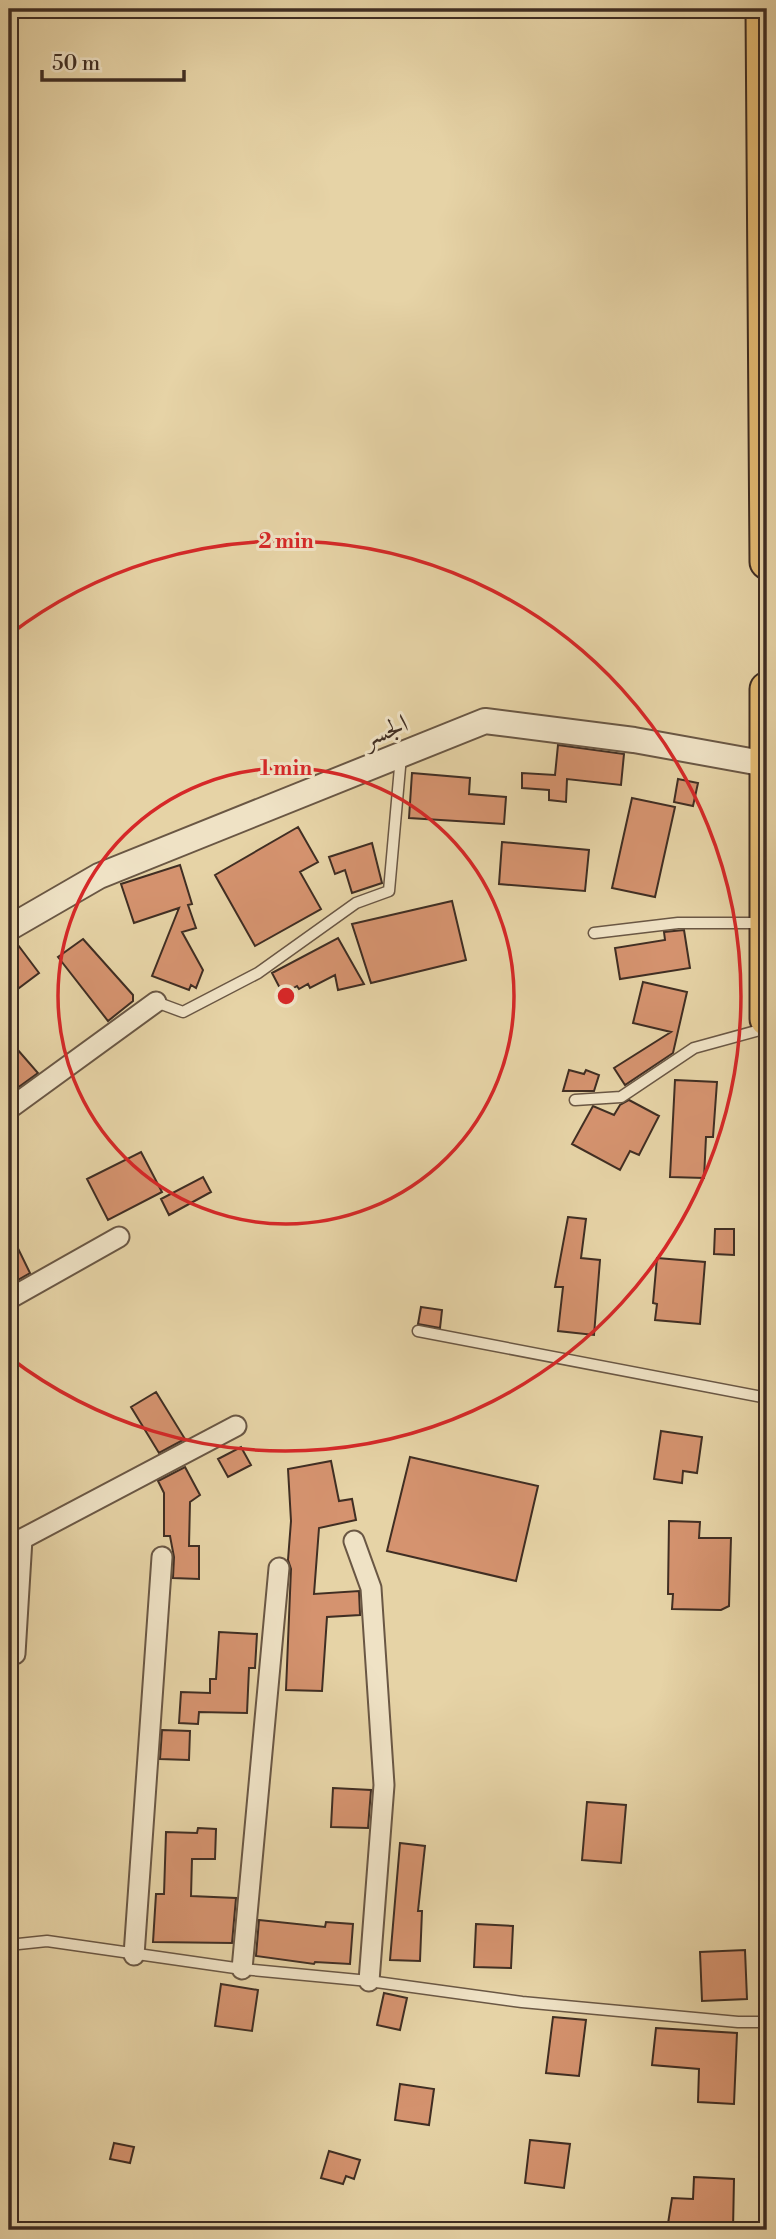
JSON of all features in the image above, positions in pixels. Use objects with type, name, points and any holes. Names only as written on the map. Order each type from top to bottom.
[{"type":"highway","points":[[763,9],[767,562]]},
{"type":"highway","points":[[767,689],[767,1019]]},
{"type":"street","name":"الجسر","points":[[9,928],[99,876],[485,720],[634,740],[767,764]]},
{"type":"street","points":[[9,1109],[156,1002]]},
{"type":"street","points":[[9,1299],[119,1237]]},
{"type":"street","points":[[9,1655],[15,1654],[22,1539],[236,1426]]},
{"type":"street","points":[[354,1541],[371,1588],[384,1785],[369,1981]]},
{"type":"street","points":[[134,1955],[162,1557]]},
{"type":"street","points":[[242,1969],[279,1569]]},
{"type":"lane","points":[[156,1002],[183,1012],[258,973],[356,904],[389,891],[401,755]]},
{"type":"lane","points":[[594,933],[678,923],[767,923]]},
{"type":"lane","points":[[575,1100],[621,1097],[694,1048],[767,1028]]},
{"type":"lane","points":[[418,1331],[767,1398]]},
{"type":"lane","points":[[9,1945],[47,1941],[242,1969],[369,1981],[535,2003],[738,2022],[767,2022]]},
{"type":"building","points":[[558,745],[624,754],[621,785],[567,779],[566,802],[549,800],[549,790],[522,788],[522,773],[555,775]]},
{"type":"building","points":[[412,773],[470,778],[469,794],[506,797],[504,824],[409,818]]},
{"type":"building","points":[[678,779],[698,783],[693,806],[674,802]]},
{"type":"building","points":[[632,798],[675,807],[655,897],[612,888]]},
{"type":"building","points":[[298,827],[318,862],[300,872],[321,909],[255,946],[215,875]]},
{"type":"building","points":[[502,842],[589,850],[585,891],[499,884]]},
{"type":"building","points":[[372,843],[382,883],[352,893],[345,870],[335,874],[329,857]]},
{"type":"building","points":[[180,865],[196,928],[182,932],[203,970],[196,988],[191,985],[189,990],[152,976],[179,908],[134,923],[121,884]]},
{"type":"building","points":[[452,901],[466,960],[371,983],[352,924]]},
{"type":"building","points":[[684,930],[690,968],[620,979],[615,948],[665,940],[664,932]]},
{"type":"building","points":[[338,938],[364,984],[338,990],[335,975],[310,988],[308,984],[299,989],[297,986],[283,994],[272,973]]},
{"type":"building","points":[[83,939],[133,995],[133,1001],[108,1021],[58,957]]},
{"type":"building","points":[[15,941],[39,973],[15,991],[9,983],[9,943]]},
{"type":"building","points":[[643,982],[687,992],[673,1053],[625,1085],[614,1068],[671,1032],[633,1023]]},
{"type":"building","points":[[17,1049],[38,1073],[9,1094],[9,1055]]},
{"type":"building","points":[[569,1070],[584,1074],[586,1070],[599,1075],[594,1091],[563,1091]]},
{"type":"building","points":[[675,1080],[717,1082],[713,1137],[706,1137],[704,1178],[670,1177]]},
{"type":"building","points":[[629,1100],[659,1116],[639,1155],[630,1151],[620,1170],[572,1144],[593,1106],[614,1115],[620,1105]]},
{"type":"building","points":[[141,1152],[162,1192],[108,1220],[87,1179]]},
{"type":"building","points":[[203,1177],[211,1192],[169,1215],[161,1199]]},
{"type":"building","points":[[568,1217],[586,1219],[581,1258],[600,1260],[594,1335],[558,1331],[563,1287],[555,1287]]},
{"type":"building","points":[[715,1229],[734,1229],[734,1255],[714,1254]]},
{"type":"building","points":[[9,1230],[30,1273],[9,1285]]},
{"type":"building","points":[[657,1258],[705,1262],[700,1324],[655,1320],[657,1304],[653,1303]]},
{"type":"building","points":[[421,1307],[442,1310],[440,1328],[418,1324]]},
{"type":"building","points":[[156,1392],[185,1439],[159,1453],[131,1407]]},
{"type":"building","points":[[661,1431],[702,1437],[697,1473],[683,1471],[682,1483],[654,1479]]},
{"type":"building","points":[[241,1447],[251,1465],[228,1477],[218,1459]]},
{"type":"building","points":[[410,1457],[538,1486],[516,1581],[387,1551]]},
{"type":"building","points":[[331,1461],[339,1501],[352,1499],[356,1520],[319,1528],[314,1594],[359,1591],[360,1615],[327,1617],[322,1691],[286,1690],[291,1569],[288,1560],[291,1521],[288,1469]]},
{"type":"building","points":[[185,1467],[200,1495],[190,1502],[189,1546],[199,1546],[199,1579],[173,1578],[174,1557],[170,1536],[164,1536],[164,1493],[158,1481]]},
{"type":"building","points":[[669,1521],[700,1522],[699,1538],[731,1538],[729,1606],[721,1610],[672,1609],[673,1594],[668,1594]]},
{"type":"building","points":[[219,1632],[257,1634],[255,1668],[249,1668],[247,1713],[199,1712],[198,1724],[179,1723],[181,1692],[210,1693],[210,1679],[216,1679]]},
{"type":"building","points":[[162,1730],[190,1731],[189,1760],[160,1759]]},
{"type":"building","points":[[333,1788],[371,1790],[368,1828],[331,1827]]},
{"type":"building","points":[[587,1802],[626,1805],[621,1863],[582,1860]]},
{"type":"building","points":[[198,1828],[216,1829],[215,1859],[192,1859],[191,1896],[236,1898],[232,1943],[153,1942],[156,1894],[164,1894],[166,1832],[197,1833]]},
{"type":"building","points":[[400,1843],[425,1846],[418,1911],[422,1911],[420,1961],[390,1960]]},
{"type":"building","points":[[259,1920],[325,1927],[326,1922],[353,1924],[350,1964],[314,1964],[256,1956]]},
{"type":"building","points":[[476,1924],[513,1926],[511,1968],[474,1967]]},
{"type":"building","points":[[745,1950],[747,1999],[702,2001],[700,1952]]},
{"type":"building","points":[[221,1984],[258,1990],[252,2031],[215,2026]]},
{"type":"building","points":[[384,1993],[407,1998],[400,2030],[377,2025]]},
{"type":"building","points":[[553,2017],[586,2020],[579,2076],[546,2073]]},
{"type":"building","points":[[656,2028],[737,2033],[734,2104],[698,2102],[699,2069],[652,2065]]},
{"type":"building","points":[[400,2084],[434,2089],[429,2125],[395,2120]]},
{"type":"building","points":[[530,2140],[570,2144],[564,2188],[525,2183]]},
{"type":"building","points":[[114,2143],[134,2147],[130,2163],[110,2159]]},
{"type":"building","points":[[329,2151],[360,2160],[354,2179],[346,2176],[343,2184],[321,2178]]},
{"type":"building","points":[[694,2177],[734,2179],[733,2230],[667,2230],[672,2198],[693,2199]]}]
